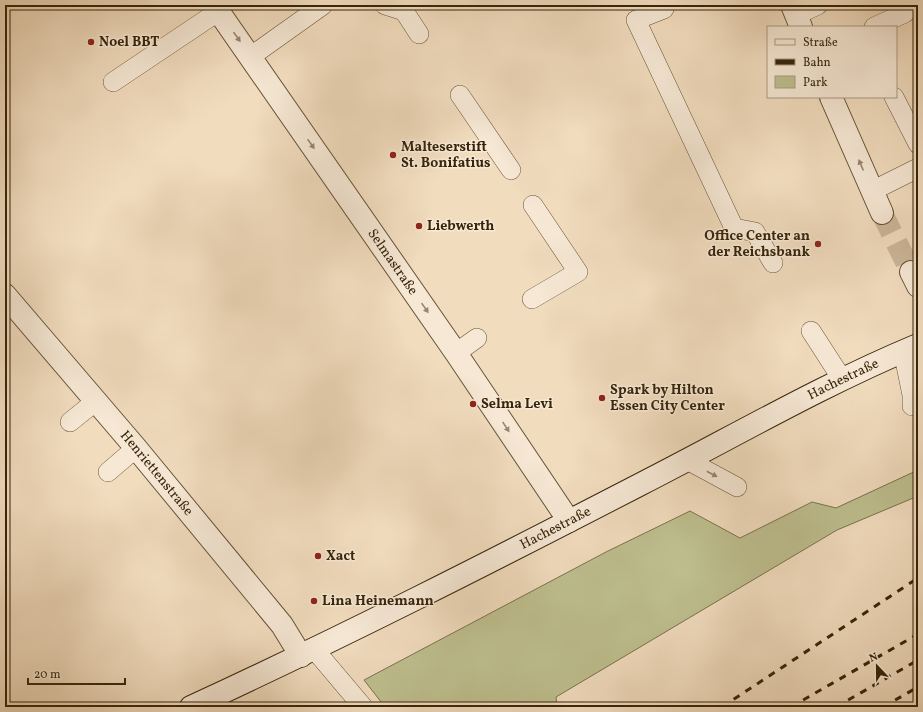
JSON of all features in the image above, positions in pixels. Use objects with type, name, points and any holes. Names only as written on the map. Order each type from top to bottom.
[{"type":"street","name":"Selmastraße","points":[[217,8],[456,353],[569,522]]},
{"type":"street","points":[[831,98],[882,213]]},
{"type":"street","name":"Henriettenstraße","points":[[5,295],[136,448],[282,625],[307,652]]},
{"type":"street","name":"Hachestraße","points":[[191,707],[307,652],[569,522],[842,379],[911,348]]},
{"type":"lane","points":[[250,57],[323,5]]},
{"type":"lane","points":[[385,5],[404,11],[419,34]]},
{"type":"lane","points":[[796,16],[818,5]]},
{"type":"lane","points":[[113,82],[217,8]]},
{"type":"lane","points":[[664,9],[636,20],[734,228],[755,232],[773,263]]},
{"type":"lane","points":[[876,26],[905,13]]},
{"type":"lane","points":[[460,94],[511,170]]},
{"type":"lane","points":[[895,98],[918,144]]},
{"type":"lane","points":[[872,191],[918,168]]},
{"type":"lane","points":[[532,299],[578,272],[534,205]]},
{"type":"lane","points":[[811,331],[842,379]]},
{"type":"lane","points":[[456,353],[477,338]]},
{"type":"lane","points":[[911,348],[912,406]]},
{"type":"lane","points":[[70,422],[96,401]]},
{"type":"lane","points":[[108,472],[136,448]]},
{"type":"lane","points":[[687,460],[737,487]]},
{"type":"lane","points":[[307,652],[363,707]]},
{"type":"green space","points":[[918,470],[918,496],[837,530],[556,697],[557,707],[385,707],[364,680],[606,552],[690,511],[740,538],[812,502],[836,508]]},
{"type":"tunnel","points":[[882,213],[911,272]]},
{"type":"railway","points":[[722,707],[918,578]]},
{"type":"railway","points":[[791,707],[918,634]]},
{"type":"railway","points":[[836,707],[918,660]]},
{"type":"railway","points":[[883,707],[918,687]]},
{"type":"place","name":"Noel BBT","points":[[91,42]]},
{"type":"place","name":"Malteserstift St. Bonifatius","points":[[393,155]]},
{"type":"place","name":"Liebwerth","points":[[419,226]]},
{"type":"place","name":"Office Center an der Reichsbank","points":[[818,244]]},
{"type":"place","name":"Spark by Hilton Essen City Center","points":[[602,398]]},
{"type":"place","name":"Selma Levi","points":[[473,404]]},
{"type":"place","name":"Xact","points":[[318,556]]},
{"type":"place","name":"Lina Heinemann","points":[[314,601]]}]
